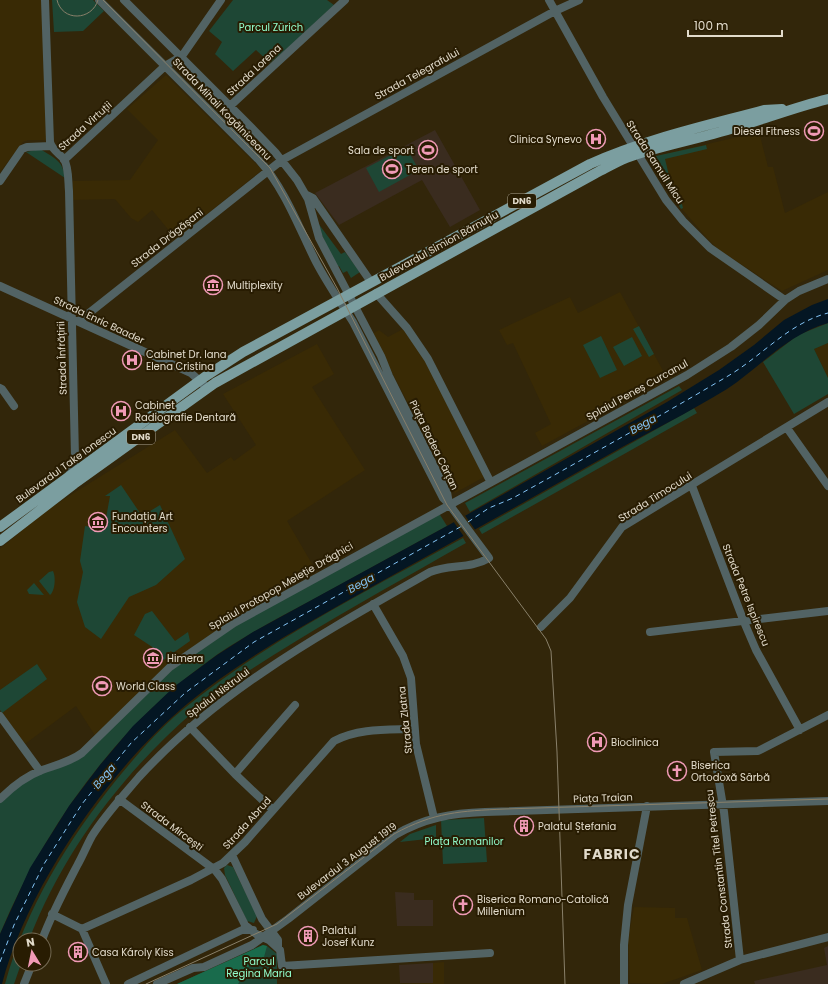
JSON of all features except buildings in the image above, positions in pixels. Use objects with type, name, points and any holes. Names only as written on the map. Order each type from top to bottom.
[{"type":"main road","name":"Bulevardul Simion Bărnuțiu","points":[[345,310],[596,173],[638,154],[766,119],[790,109],[828,98]]},
{"type":"main road","name":"Bulevardul Simion Bărnuțiu","points":[[349,294],[590,164],[632,146],[764,110],[790,109]]},
{"type":"main road","name":"Bulevardul Take Ionescu","points":[[0,541],[204,385],[243,352],[349,294]]},
{"type":"main road","name":"Bulevardul Take Ionescu","points":[[0,527],[65,480],[204,385],[345,310]]},
{"type":"street","points":[[45,0],[51,146]]},
{"type":"street","name":"Strada Mihail Kogălniceanu","points":[[99,0],[259,160],[268,171],[298,223],[337,300],[345,310]]},
{"type":"street","name":"Strada Mihail Kogălniceanu","points":[[124,0],[182,56],[282,160],[307,195],[316,232],[354,305]]},
{"type":"street","points":[[182,56],[221,0]]},
{"type":"street","name":"Strada Lorena","points":[[230,106],[345,0]]},
{"type":"street","name":"Strada Samuil Micu","points":[[549,0],[603,97],[666,200],[697,236],[723,258],[785,300]]},
{"type":"street","name":"Strada Telegrafului","points":[[268,171],[282,160],[555,11],[579,0]]},
{"type":"street","name":"Strada Virtuții","points":[[0,181],[22,149],[27,147],[51,146],[64,160],[165,66],[182,56]]},
{"type":"street","name":"Strada Înfrățirii","points":[[64,160],[67,168],[69,191],[70,318],[75,457],[72,470],[65,480]]},
{"type":"street","name":"Strada Drăgășani","points":[[79,321],[268,171]]},
{"type":"street","name":"Strada Mihail Kogălniceanu","points":[[307,195],[314,198],[371,282]]},
{"type":"street","name":"Splaiul Peneș Curcanul","points":[[451,506],[490,481],[686,374],[731,347],[759,325],[785,300],[804,289],[827,280]]},
{"type":"street","name":"Strada Enric Baader","points":[[0,286],[191,373],[204,385]]},
{"type":"street","points":[[376,293],[407,328],[428,359],[490,481]]},
{"type":"street","name":"Piața Badea Cârțan","points":[[354,305],[447,492],[451,506]]},
{"type":"street","name":"Piața Badea Cârțan","points":[[345,310],[353,322],[443,498],[451,506]]},
{"type":"street","points":[[0,388],[14,406]]},
{"type":"street","name":"Strada Timocului","points":[[541,627],[570,598],[622,527],[692,486],[828,402]]},
{"type":"street","points":[[787,428],[828,486]]},
{"type":"street","name":"Strada Petre Ispirescu","points":[[692,486],[756,650],[800,730]]},
{"type":"street","name":"Splaiul Nistrului","points":[[45,932],[52,914],[92,836],[119,799],[163,752],[190,727],[229,695],[299,647],[373,604],[435,570],[476,565],[489,558],[451,506]]},
{"type":"street","name":"Splaiul Protopop Meleție Drăghici","points":[[0,799],[21,782],[40,771],[68,761],[82,753],[159,677],[220,631],[282,595],[451,506]]},
{"type":"street","name":"Strada Zlatna","points":[[373,604],[407,665],[414,693],[414,728],[434,818]]},
{"type":"street","points":[[650,632],[828,611]]},
{"type":"street","points":[[236,774],[295,705]]},
{"type":"street","points":[[800,730],[828,715]]},
{"type":"street","points":[[0,716],[40,771]]},
{"type":"street","points":[[190,727],[273,810]]},
{"type":"street","name":"Strada Abrud","points":[[82,929],[214,869],[232,855],[334,741],[347,735],[361,732],[414,728]]},
{"type":"street","name":"Strada Constantin Titel Petrescu","points":[[740,960],[722,804],[714,752],[758,751],[800,730]]},
{"type":"street","name":"Strada Mircești","points":[[119,799],[214,869],[223,880],[243,923],[250,930]]},
{"type":"street","name":"Piața Traian","points":[[560,809],[828,801]]},
{"type":"street","points":[[624,984],[624,945],[628,905],[647,813],[647,806]]},
{"type":"street","name":"Bulevardul 3 August 1919","points":[[157,984],[193,968],[204,966],[262,938],[270,930],[281,924],[395,835],[414,825],[434,818],[468,812],[560,809]]},
{"type":"street","points":[[232,855],[278,943],[281,953],[282,966],[490,953]]},
{"type":"street","points":[[52,914],[82,929],[106,984]]},
{"type":"street","points":[[278,943],[281,924]]},
{"type":"street","name":"Bulevardul 3 August 1919","points":[[128,984],[242,930],[270,930]]},
{"type":"street","points":[[250,930],[262,938],[278,943]]},
{"type":"street","points":[[684,984],[740,960],[828,937]]},
{"type":"street","points":[[24,984],[29,972]]},
{"type":"shaded area","points":[[0,0],[43,0],[46,140],[28,140],[23,142],[0,172]]},
{"type":"shaded area","points":[[166,75],[262,170],[176,239],[152,210],[138,222],[131,218],[115,199],[73,200],[73,181],[130,180],[158,140],[127,109]]},
{"type":"shaded area","points":[[435,130],[480,210],[450,227],[422,180],[339,225],[315,193]]},
{"type":"shaded area","points":[[759,132],[768,167],[773,167],[785,213],[828,192],[828,270],[782,291],[718,249],[707,238],[675,201],[654,162],[656,156]]},
{"type":"shaded area","points":[[620,292],[667,378],[542,446],[535,433],[551,424],[513,343],[507,345],[499,330],[570,297],[578,313]]},
{"type":"shaded area","points":[[405,328],[427,361],[486,476],[455,493],[372,334],[379,330],[388,337]]},
{"type":"shaded area","points":[[828,343],[828,378],[814,349]]},
{"type":"shaded area","points":[[317,344],[334,374],[312,387],[365,470],[287,521],[315,569],[250,611],[96,737],[76,706],[25,744],[0,710],[0,549],[45,511],[175,430],[207,473],[231,457],[234,461],[256,445],[223,394]]},
{"type":"shaded area","points":[[395,892],[414,893],[414,900],[433,900],[433,926],[397,926]]},
{"type":"shaded area","points":[[634,907],[675,908],[675,918],[687,918],[702,970],[662,984],[630,983],[628,940]]},
{"type":"shaded area","points":[[828,946],[828,984],[755,984],[754,981],[827,965],[824,948]]},
{"type":"shaded area","points":[[444,962],[444,984],[400,984],[433,983],[433,963]]},
{"type":"shaded area","points":[[433,963],[433,983],[400,983],[399,965]]},
{"type":"green space","points":[[52,0],[93,0],[104,11],[83,31],[54,32]]},
{"type":"green space","name":"Parcul Zürich","points":[[233,0],[327,0],[334,5],[270,63],[256,50],[233,71],[215,54],[222,42],[209,31]]},
{"type":"green space","points":[[706,145],[707,149],[665,159],[674,197],[654,162],[656,156]]},
{"type":"green space","name":"Teren de sport","points":[[406,147],[419,170],[379,192],[366,168]]},
{"type":"green space","points":[[40,149],[54,157],[60,163],[65,178],[26,152]]},
{"type":"green space","points":[[676,200],[681,200],[683,208],[681,209]]},
{"type":"green space","points":[[315,219],[341,254],[345,252],[360,272],[351,278],[347,271],[343,273],[339,266],[336,267]]},
{"type":"green space","points":[[828,323],[828,343],[814,349],[828,378],[828,394],[794,414],[763,362],[798,335]]},
{"type":"green space","points":[[639,326],[654,354],[649,357],[633,329]]},
{"type":"green space","points":[[601,336],[617,370],[600,378],[583,345]]},
{"type":"green space","points":[[632,337],[642,356],[624,366],[613,347]]},
{"type":"green space","points":[[679,386],[682,390],[470,512],[465,503]]},
{"type":"green space","points":[[694,408],[697,413],[482,534],[479,529]]},
{"type":"green space","points":[[121,485],[142,516],[160,505],[185,559],[156,585],[129,597],[101,639],[85,627],[77,602],[83,572],[80,561],[85,526],[104,529],[110,496],[105,496]]},
{"type":"green space","points":[[437,510],[447,526],[276,619],[229,647],[182,681],[149,711],[118,744],[89,779],[63,815],[19,893],[0,934],[0,799],[21,781],[68,761],[101,736],[199,645]]},
{"type":"green space","points":[[463,538],[466,543],[336,617],[280,651],[216,693],[193,712],[142,761],[97,816],[59,876],[32,932],[23,932],[50,876],[82,826],[117,779],[155,735],[181,711],[247,662],[282,639]]},
{"type":"green space","points":[[53,571],[54,584],[50,595],[39,581],[49,572]]},
{"type":"green space","points":[[34,583],[44,595],[29,594],[27,590]]},
{"type":"green space","points":[[152,611],[175,641],[188,632],[190,641],[173,653],[171,651],[168,653],[170,655],[155,667],[152,664],[163,654],[134,635],[145,614]]},
{"type":"green space","points":[[37,664],[47,679],[2,713],[0,710],[0,690]]},
{"type":"green space","name":"Piața Romanilor","points":[[484,818],[487,862],[443,864],[441,820]]},
{"type":"green space","points":[[436,825],[436,838],[400,842],[410,834]]},
{"type":"green space","points":[[227,865],[233,867],[257,916],[254,923],[247,921],[225,875],[224,868]]},
{"type":"green space","name":"Parcul Regina Maria","points":[[263,945],[267,946],[277,954],[277,984],[177,984]]},
{"type":"green space","points":[[263,945],[267,946],[264,957],[249,966],[238,984],[177,984]]},
{"type":"green space","points":[[12,962],[12,972],[18,972],[14,984],[5,984]]},
{"type":"water","name":"Bega","points":[[828,299],[828,323],[814,328],[787,343],[727,389],[375,585],[254,655],[187,704],[158,730],[129,761],[101,795],[75,832],[51,870],[21,932],[12,932],[12,953],[2,984],[0,984],[0,934],[30,868],[69,806],[100,765],[133,726],[175,686],[217,655],[253,632],[447,526],[667,402],[719,370],[754,345],[784,320],[812,305]]},
{"type":"pier","points":[[464,514],[476,531],[465,538],[453,521]]},
{"type":"ferry route","points":[[468,522],[489,508],[513,498],[701,392],[740,368],[788,332],[801,324],[828,313]]},
{"type":"ferry route","points":[[0,962],[14,925],[44,864],[82,804],[131,743],[185,693],[254,642],[462,526]]},
{"type":"tram line","points":[[57,0],[60,7],[65,12],[77,16],[90,12],[95,7],[98,0]]},
{"type":"tram line","points":[[103,0],[270,168],[337,288],[447,505],[546,639],[551,651],[557,752],[565,984]]},
{"type":"tram line","points":[[146,984],[277,924],[394,834],[422,821],[435,817],[461,812],[505,809],[828,799]]},
{"type":"place","name":"Diesel Fitness","points":[[814,131]]},
{"type":"place","name":"Clinica Synevo","points":[[596,139]]},
{"type":"place","name":"Sala de sport","points":[[428,150]]},
{"type":"place","name":"Teren de sport","points":[[392,169]]},
{"type":"place","name":"Multiplexity","points":[[213,285]]},
{"type":"place","name":"Cabinet Dr. Iana Elena Cristina","points":[[132,360]]},
{"type":"place","name":"Cabinet Radiografie Dentară","points":[[121,411]]},
{"type":"place","name":"Fundația Art Encounters","points":[[98,522]]},
{"type":"place","name":"Himera","points":[[153,658]]},
{"type":"place","name":"World Class","points":[[102,686]]},
{"type":"place","name":"Bioclinica","points":[[597,742]]},
{"type":"place","name":"Biserica Ortodoxă Sârbă","points":[[677,771]]},
{"type":"place","name":"Palatul Ștefania","points":[[524,826]]},
{"type":"place","name":"Biserica Romano-Catolică Millenium","points":[[463,905]]},
{"type":"place","name":"Palatul Josef Kunz","points":[[308,936]]},
{"type":"place","name":"Casa Károly Kiss","points":[[78,952]]},
{"type":"district","name":"FABRIC","points":[[612,854]]}]
